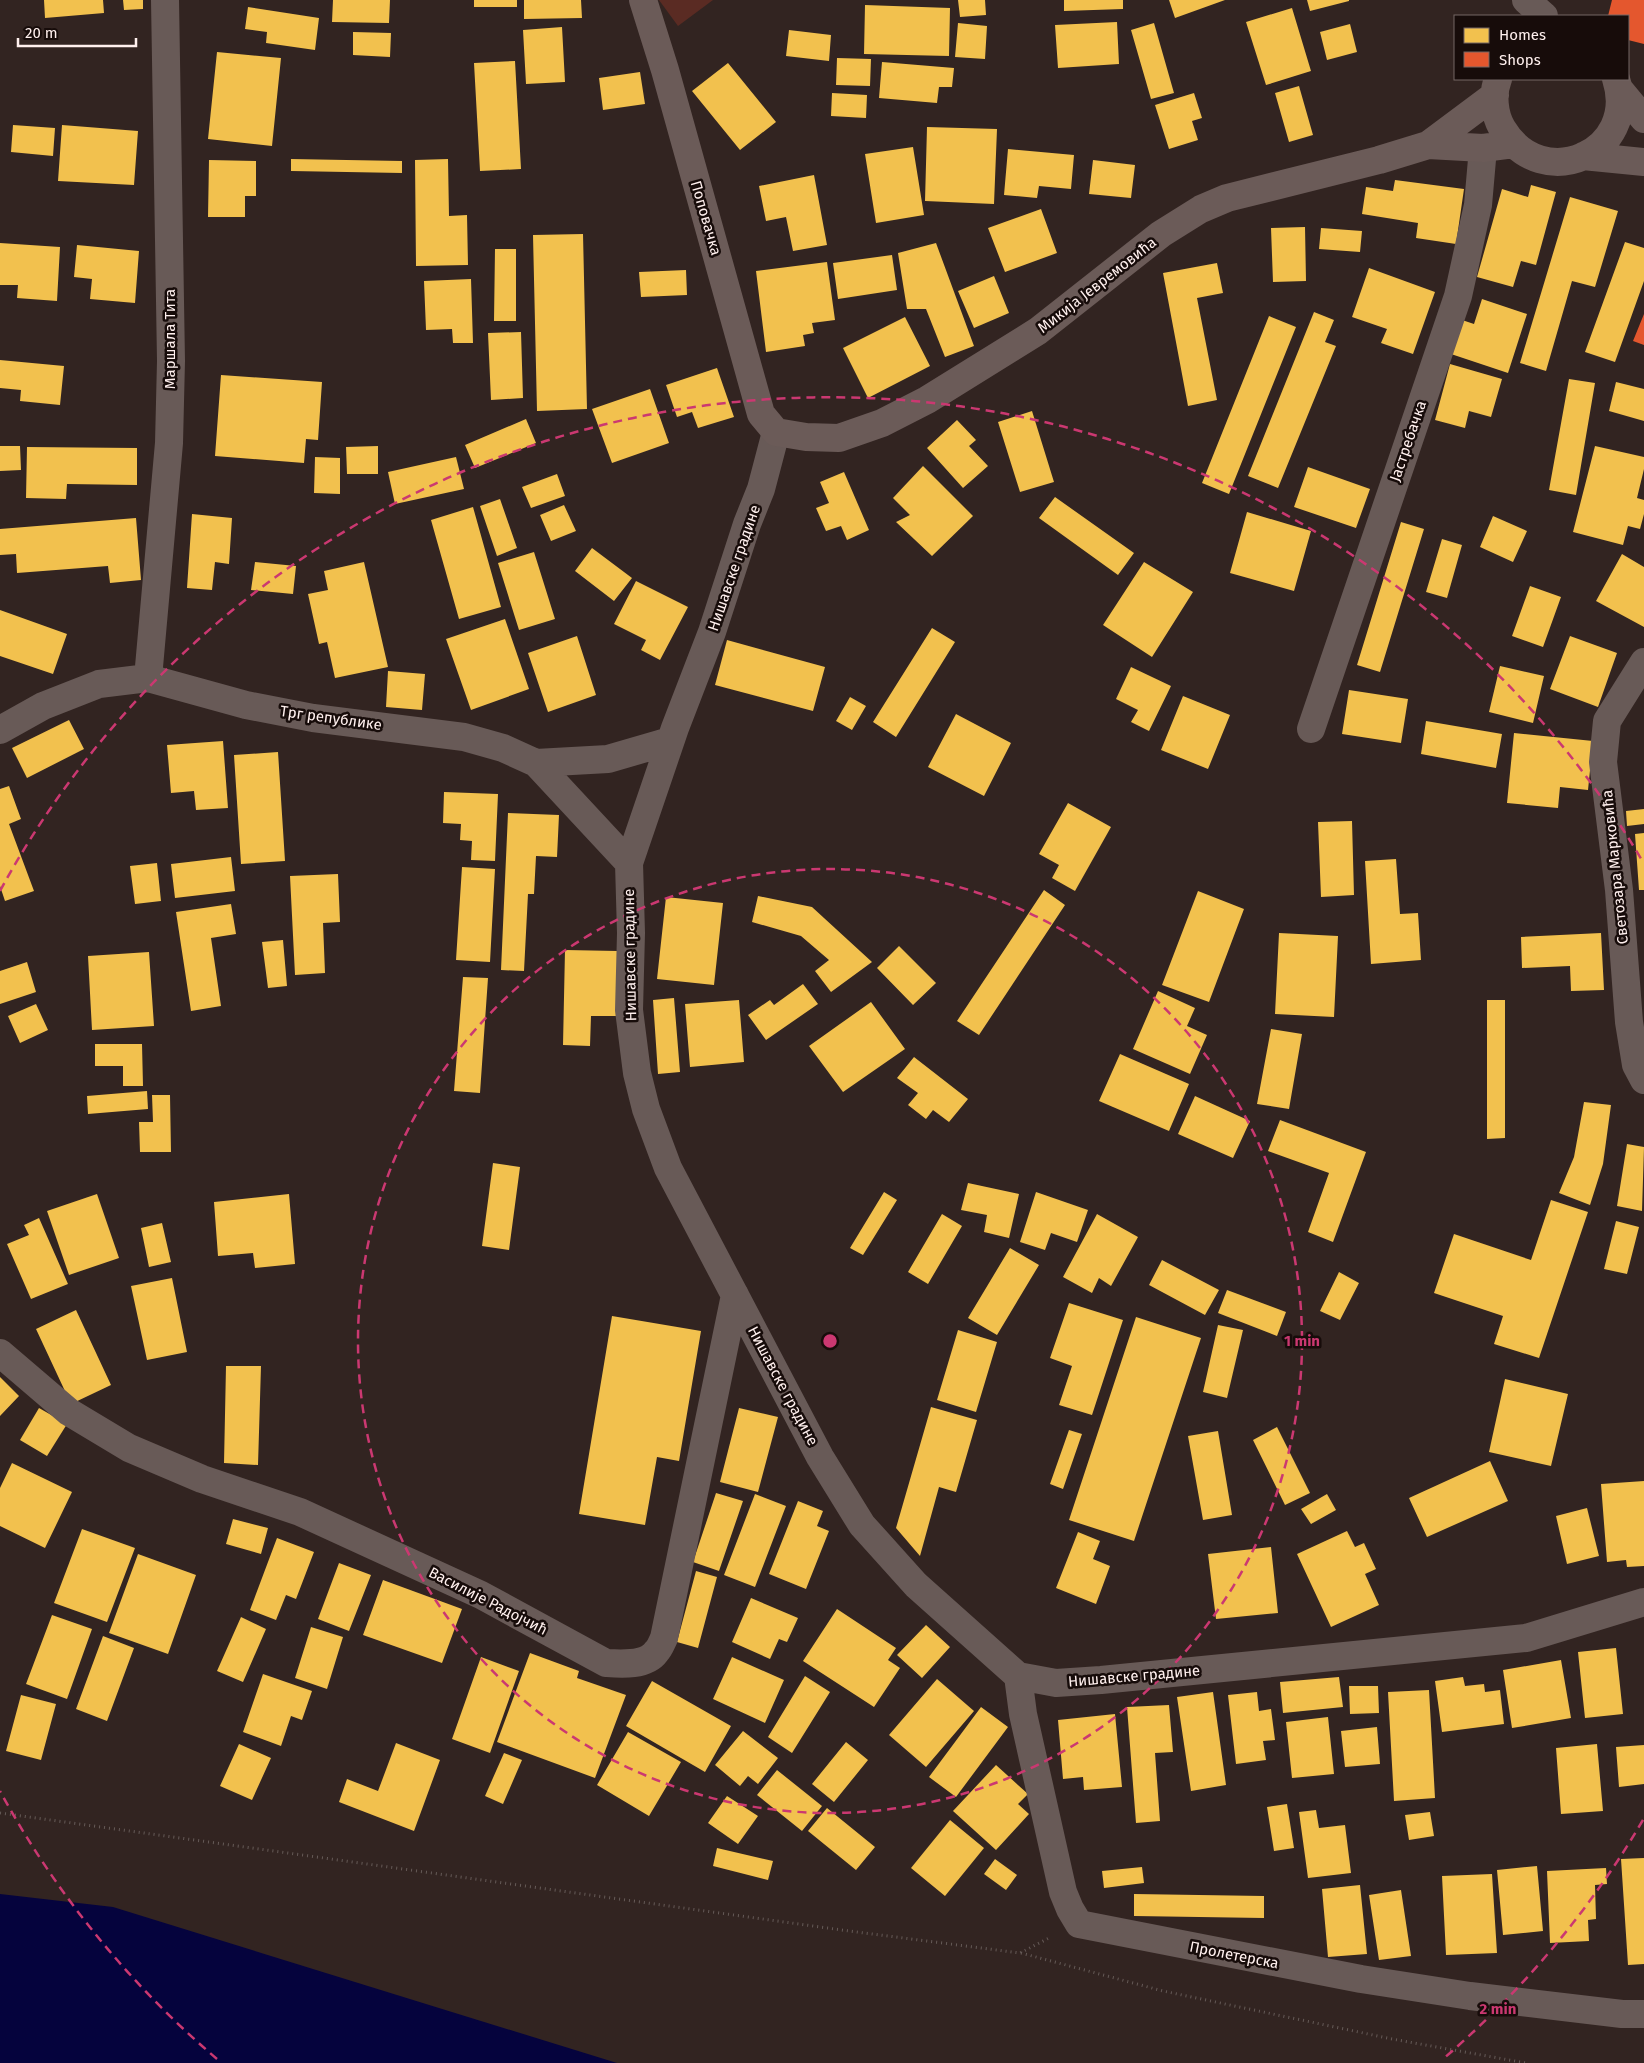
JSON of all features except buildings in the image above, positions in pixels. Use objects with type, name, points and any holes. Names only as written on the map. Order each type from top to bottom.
[{"type":"street","name":"Маршала Тита","points":[[148,678],[169,443],[172,361],[165,0]]},
{"type":"street","name":"Поповачка","points":[[643,0],[665,70],[761,414],[776,432]]},
{"type":"street","points":[[1523,15],[1525,0]]},
{"type":"street","points":[[1525,0],[1543,15]]},
{"type":"street","points":[[1618,84],[1644,119]]},
{"type":"street","points":[[1497,87],[1494,102],[1499,122],[1514,144],[1524,153],[1544,161],[1564,162],[1584,156],[1601,145],[1613,129],[1619,110],[1618,84]]},
{"type":"street","name":"Микија Јевремовића","points":[[1428,145],[1497,87]]},
{"type":"street","name":"Микија Јевремовића","points":[[776,432],[806,437],[839,438],[882,422],[927,400],[1038,331],[1161,234],[1201,209],[1227,198],[1380,160],[1428,145],[1483,148],[1514,144]]},
{"type":"street","name":"Јастребачка","points":[[1311,730],[1458,296],[1478,206],[1483,148]]},
{"type":"street","points":[[1584,156],[1644,162]]},
{"type":"street","name":"Нишавске градине","points":[[776,432],[761,489],[712,632],[670,741],[629,863],[631,933],[629,1010],[637,1073],[646,1108],[668,1168],[820,1457],[862,1525],[916,1585],[1018,1676],[1056,1683],[1526,1638],[1644,1602]]},
{"type":"street","name":"Светозара Марковића","points":[[1644,662],[1607,721],[1603,762],[1619,890],[1629,1022],[1636,1065],[1644,1080]]},
{"type":"street","name":"Трг републике","points":[[0,730],[43,706],[99,684],[148,678],[246,705],[464,737],[503,748],[536,763],[629,863]]},
{"type":"street","points":[[536,763],[608,759],[670,741]]},
{"type":"street","name":"Василије Радојчић","points":[[0,1353],[69,1412],[129,1448],[202,1479],[300,1512],[481,1595],[606,1663],[626,1664],[643,1660],[656,1654],[664,1638],[734,1295]]},
{"type":"street","points":[[1018,1676],[1023,1714],[1063,1892],[1079,1924]]},
{"type":"street","name":"Пролетерска","points":[[1079,1924],[1351,1977],[1443,1992],[1644,2014]]},
{"type":"path","points":[[0,1813],[850,1931],[1020,1952],[1163,1991],[1392,2039],[1526,2063]]},
{"type":"path","points":[[1020,1952],[1079,1924]]},
{"type":"shaded area","points":[[659,0],[713,0],[678,26]]},
{"type":"shaded area","points":[[0,1894],[113,1907],[617,2063],[0,2063]]}]
